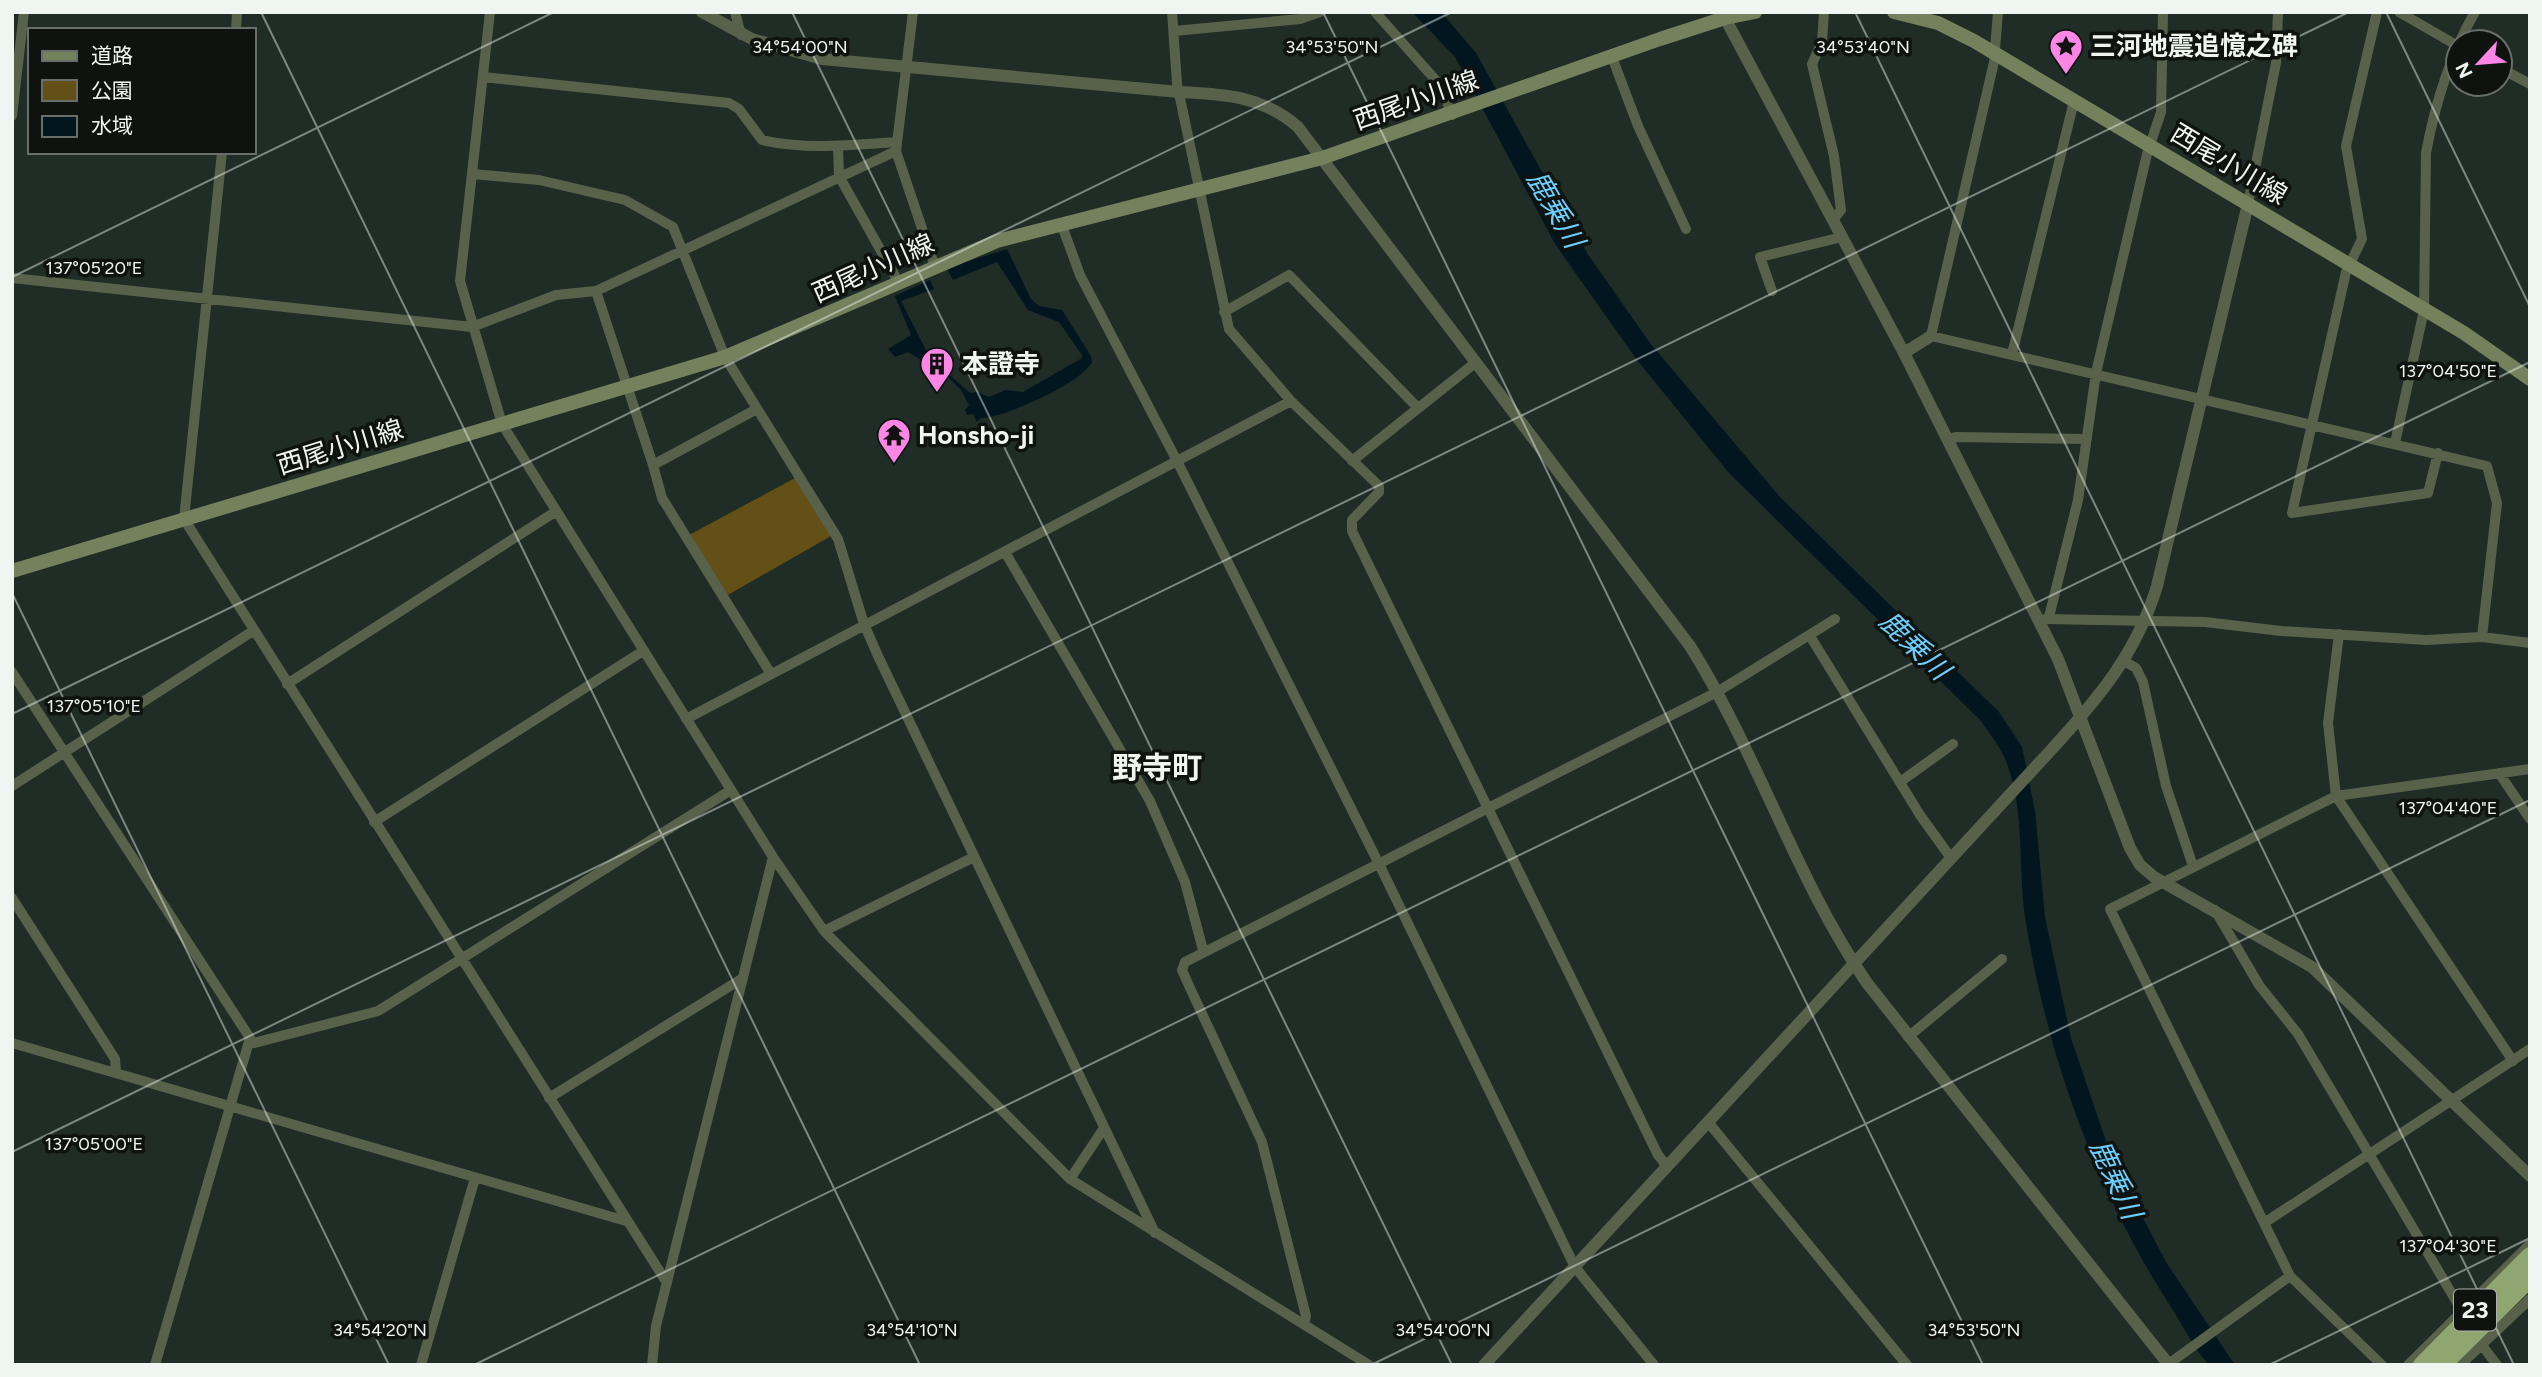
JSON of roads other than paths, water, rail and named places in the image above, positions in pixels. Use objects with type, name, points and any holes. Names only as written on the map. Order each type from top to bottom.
[{"type":"highway","name":"23","points":[[2422,1365],[2530,1256]]},
{"type":"highway","name":"23","points":[[2442,1365],[2530,1278]]},
{"type":"main road","name":"西尾小川線","points":[[12,571],[724,357],[998,241],[1322,158],[1522,90],[1724,15],[1755,12]]},
{"type":"main road","name":"西尾小川線","points":[[1894,12],[1938,23],[1994,53],[2497,354],[2530,379]]},
{"type":"street","points":[[12,116],[24,12]]},
{"type":"street","points":[[490,12],[460,281],[502,424],[773,857],[824,931],[1070,1179],[1369,1365]]},
{"type":"street","points":[[702,12],[741,35],[808,56],[1224,94],[1266,105],[1298,127],[1673,622],[1717,692],[1803,872],[1853,963],[1908,1037],[2170,1363],[2290,1276]]},
{"type":"street","points":[[735,12],[741,35]]},
{"type":"street","points":[[913,12],[896,147],[935,267]]},
{"type":"street","points":[[1172,12],[1180,92],[1224,312],[1231,333],[1291,401],[1380,489],[1352,520],[1352,531],[1490,807],[1658,1155],[1667,1166]]},
{"type":"street","points":[[1174,31],[1300,19],[1320,12]]},
{"type":"street","points":[[1375,12],[1440,85],[1456,113]]},
{"type":"street","points":[[1824,12],[1822,42],[1812,64],[1834,156],[1841,210],[1833,220]]},
{"type":"street","points":[[1931,336],[1994,53],[1998,12]]},
{"type":"street","points":[[2044,619],[2070,541],[2096,373],[2149,146],[2161,112],[2164,12]]},
{"type":"street","points":[[1484,1365],[2082,716],[2124,661],[2147,620],[2166,550],[2248,204],[2276,62],[2278,12]]},
{"type":"street","points":[[2377,12],[2346,146],[2362,239],[2348,265],[2292,513],[2428,493],[2438,453]]},
{"type":"street","points":[[2399,12],[2444,38]]},
{"type":"street","points":[[2466,28],[2475,12]]},
{"type":"street","points":[[1724,15],[2044,619],[2135,857],[2147,871],[2162,881],[2312,967],[2530,1176]]},
{"type":"street","points":[[1612,57],[1638,126],[1686,229]]},
{"type":"street","points":[[2514,75],[2530,84]]},
{"type":"street","points":[[483,76],[729,103],[739,109],[762,140],[780,144],[896,147]]},
{"type":"street","points":[[2395,443],[2424,310],[2426,153],[2444,90]]},
{"type":"street","points":[[2012,354],[2074,101]]},
{"type":"street","points":[[838,146],[839,176],[899,283]]},
{"type":"street","points":[[12,278],[472,327],[556,295],[596,291],[896,147]]},
{"type":"street","points":[[222,154],[184,519],[667,1283]]},
{"type":"street","points":[[473,174],[539,180],[625,200],[674,227],[685,249],[724,357],[838,539],[864,624],[1155,1233]]},
{"type":"street","points":[[1061,223],[1080,275],[1177,461],[1575,1267],[1654,1365]]},
{"type":"street","points":[[1772,290],[1760,257],[1842,237]]},
{"type":"street","points":[[1224,312],[1289,275],[1418,408]]},
{"type":"street","points":[[596,291],[662,498],[771,674]]},
{"type":"street","points":[[1904,353],[1931,336],[2483,464],[2491,471],[2497,503],[2482,637]]},
{"type":"street","points":[[1352,461],[1475,363]]},
{"type":"street","points":[[686,719],[1291,401]]},
{"type":"street","points":[[653,465],[755,410]]},
{"type":"street","points":[[1948,439],[2087,439]]},
{"type":"street","points":[[287,684],[555,512]]},
{"type":"street","points":[[1005,552],[1150,801],[1185,882],[1203,950]]},
{"type":"street","points":[[1304,1324],[1306,1317],[1258,1130],[1182,970],[1185,962],[1203,950],[1717,692],[1835,619]]},
{"type":"street","points":[[2044,619],[2205,622],[2426,640],[2482,637],[2530,643]]},
{"type":"street","points":[[12,786],[253,631]]},
{"type":"street","points":[[2339,634],[2328,723],[2336,796],[2513,1060]]},
{"type":"street","points":[[1810,636],[1900,782],[1951,858]]},
{"type":"street","points":[[374,822],[643,651]]},
{"type":"street","points":[[2124,661],[2136,668],[2143,682],[2166,786],[2193,866]]},
{"type":"street","points":[[12,672],[250,1038],[155,1365]]},
{"type":"street","points":[[1900,782],[1953,744]]},
{"type":"street","points":[[2382,1365],[2290,1276],[2110,909],[2336,796],[2530,769]]},
{"type":"street","points":[[2499,773],[2530,819]]},
{"type":"street","points":[[250,1044],[370,1015],[731,790]]},
{"type":"street","points":[[652,1365],[656,1326],[773,857]]},
{"type":"street","points":[[824,931],[974,857]]},
{"type":"street","points":[[12,898],[115,1059],[116,1072]]},
{"type":"street","points":[[2215,910],[2259,985],[2298,1034],[2497,1365]]},
{"type":"street","points":[[1908,1037],[2002,959]]},
{"type":"street","points":[[549,1098],[743,978]]},
{"type":"street","points":[[12,1043],[626,1221]]},
{"type":"street","points":[[2264,1223],[2530,1049]]},
{"type":"street","points":[[1708,1122],[1907,1365]]},
{"type":"street","points":[[1070,1179],[1104,1128]]},
{"type":"street","points":[[421,1365],[475,1178]]},
{"type":"street","points":[[2408,1365],[2530,1244]]},
{"type":"street","points":[[2460,1365],[2530,1299]]},
{"type":"water","name":"鹿乗川","points":[[1412,12],[1441,12],[1476,53],[1587,253],[1650,343],[1780,497],[1999,712],[2022,747],[2035,811],[2045,917],[2071,1038],[2112,1159],[2166,1262],[2235,1365],[2209,1365],[2194,1344],[2120,1218],[2079,1123],[2062,1074],[2036,974],[2023,903],[2016,800],[2006,761],[1998,745],[1980,720],[1729,473],[1637,360],[1555,244],[1455,57]]},
{"type":"water","points":[[1007,249],[1031,299],[1039,306],[1062,310],[1091,356],[1092,362],[1074,380],[1041,398],[1006,412],[981,418],[977,422],[973,414],[967,415],[965,410],[969,405],[961,390],[947,376],[908,352],[895,357],[888,349],[911,335],[895,296],[930,280],[934,289],[901,301],[930,358],[970,393],[977,392],[989,397],[1006,390],[1023,392],[1082,358],[1082,355],[1059,322],[1028,310],[997,262],[953,280],[947,268]]},
{"type":"place","name":"三河地震追憶之碑","points":[[2066,76]]},
{"type":"place","name":"本證寺","points":[[937,394]]},
{"type":"place","name":"Honsho-ji","points":[[894,465]]},
{"type":"district","name":"野寺町","points":[[1157,768]]}]
